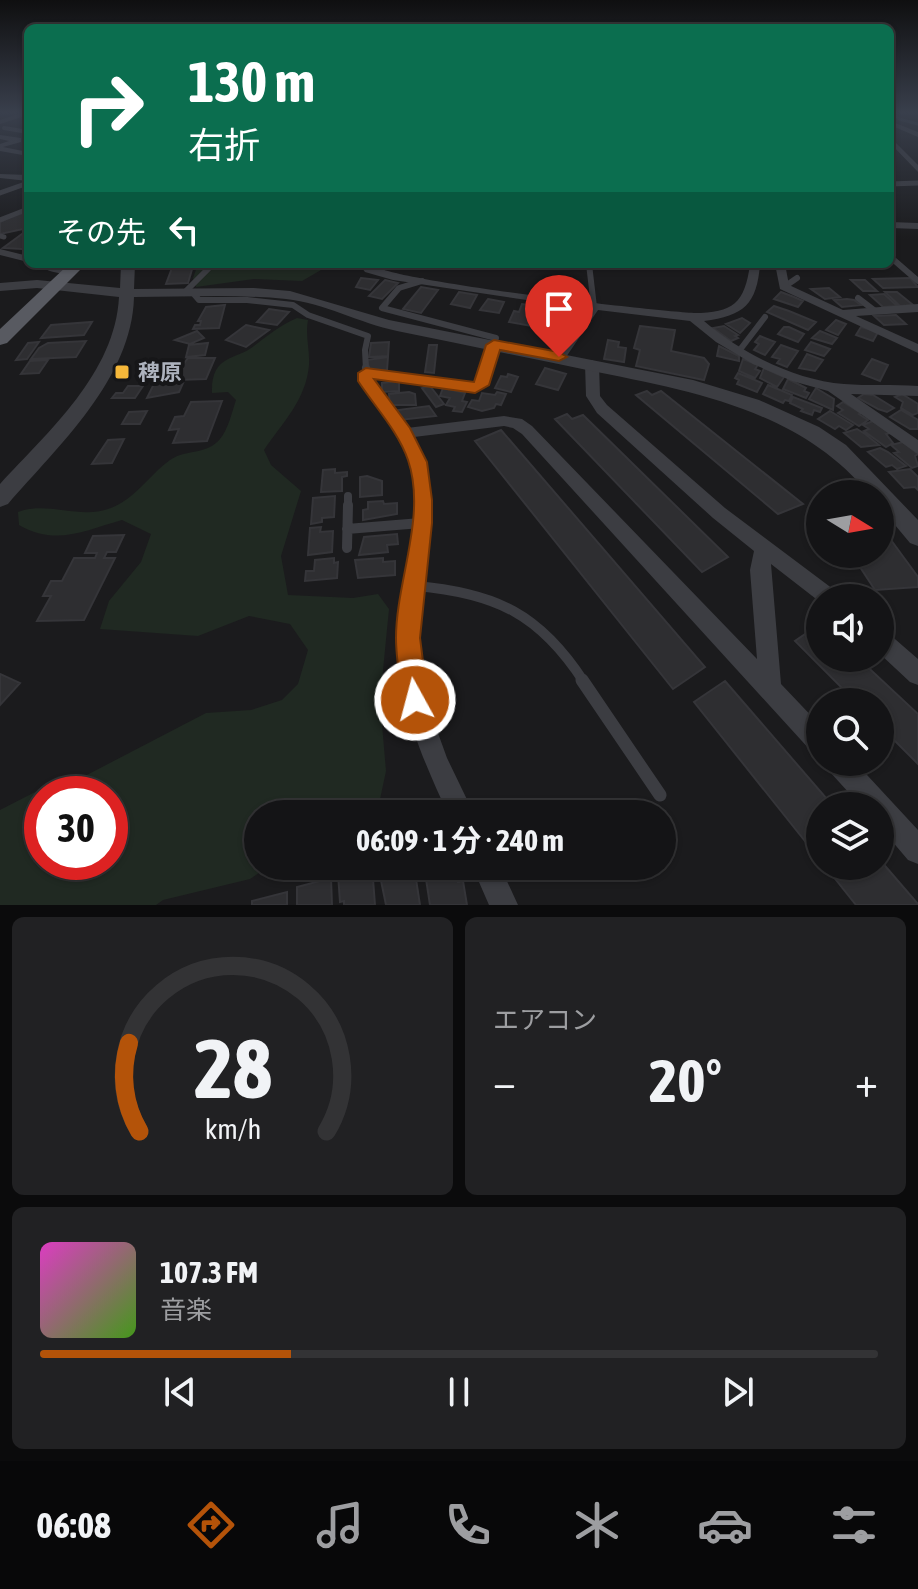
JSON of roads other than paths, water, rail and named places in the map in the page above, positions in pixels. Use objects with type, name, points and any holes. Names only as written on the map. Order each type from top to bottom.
[{"type":"main road","points":[[0,339],[74,268]]},
{"type":"street","points":[[907,154],[914,169],[918,170]]},
{"type":"street","points":[[0,176],[24,179]]},
{"type":"street","points":[[894,225],[918,226]]},
{"type":"street","points":[[0,252],[24,258]]},
{"type":"street","points":[[0,498],[96,381],[118,343],[128,293],[128,268]]},
{"type":"street","points":[[367,268],[381,274],[594,307],[693,317],[728,313],[742,305],[752,289],[755,268]]},
{"type":"street","points":[[781,268],[784,287],[918,349]]},
{"type":"street","points":[[0,287],[37,284],[53,288],[128,293],[254,292],[302,297],[386,324],[693,386],[753,404],[785,418],[839,450],[915,529]]},
{"type":"street","points":[[0,294],[53,288]]},
{"type":"street","points":[[559,357],[594,307]]},
{"type":"street","points":[[844,313],[918,308]]},
{"type":"street","points":[[693,317],[705,329],[739,351],[814,384],[833,388],[918,391]]},
{"type":"street","points":[[366,373],[475,388],[481,385],[494,345]]},
{"type":"street","points":[[592,364],[593,396],[602,409],[719,513],[812,584]]},
{"type":"street","points":[[833,388],[918,448]]},
{"type":"street","points":[[454,800],[437,763],[415,700],[408,638],[423,500],[418,462],[404,433],[504,421],[517,423],[527,430],[806,726]]},
{"type":"street","points":[[764,548],[760,570],[770,686]]},
{"type":"street","points":[[894,653],[918,674]]},
{"type":"street","points":[[851,776],[865,792]]},
{"type":"street","points":[[894,824],[918,850]]},
{"type":"street","points":[[492,880],[504,905]]},
{"type":"lane","points":[[3,192],[24,182]]},
{"type":"lane","points":[[894,184],[918,183]]},
{"type":"lane","points":[[3,192],[19,194]]},
{"type":"lane","points":[[0,220],[24,211]]},
{"type":"lane","points":[[895,261],[918,281]]},
{"type":"lane","points":[[210,268],[189,293],[199,300],[247,300],[293,305],[308,315],[368,336],[364,346],[371,389],[404,433]]},
{"type":"lane","points":[[589,268],[594,307]]},
{"type":"lane","points":[[906,271],[918,271]]},
{"type":"lane","points":[[784,287],[797,278]]},
{"type":"lane","points":[[422,281],[399,288],[382,308],[496,338],[494,345]]},
{"type":"lane","points":[[858,298],[875,311]]},
{"type":"lane","points":[[739,351],[765,317]]},
{"type":"lane","points":[[347,548],[348,496]]},
{"type":"lane","points":[[347,529],[421,523]]},
{"type":"lane","points":[[415,586],[447,588],[479,596],[518,613],[540,627],[569,661],[660,795]]},
{"type":"place","name":"稗原","points":[[122,372]]}]
